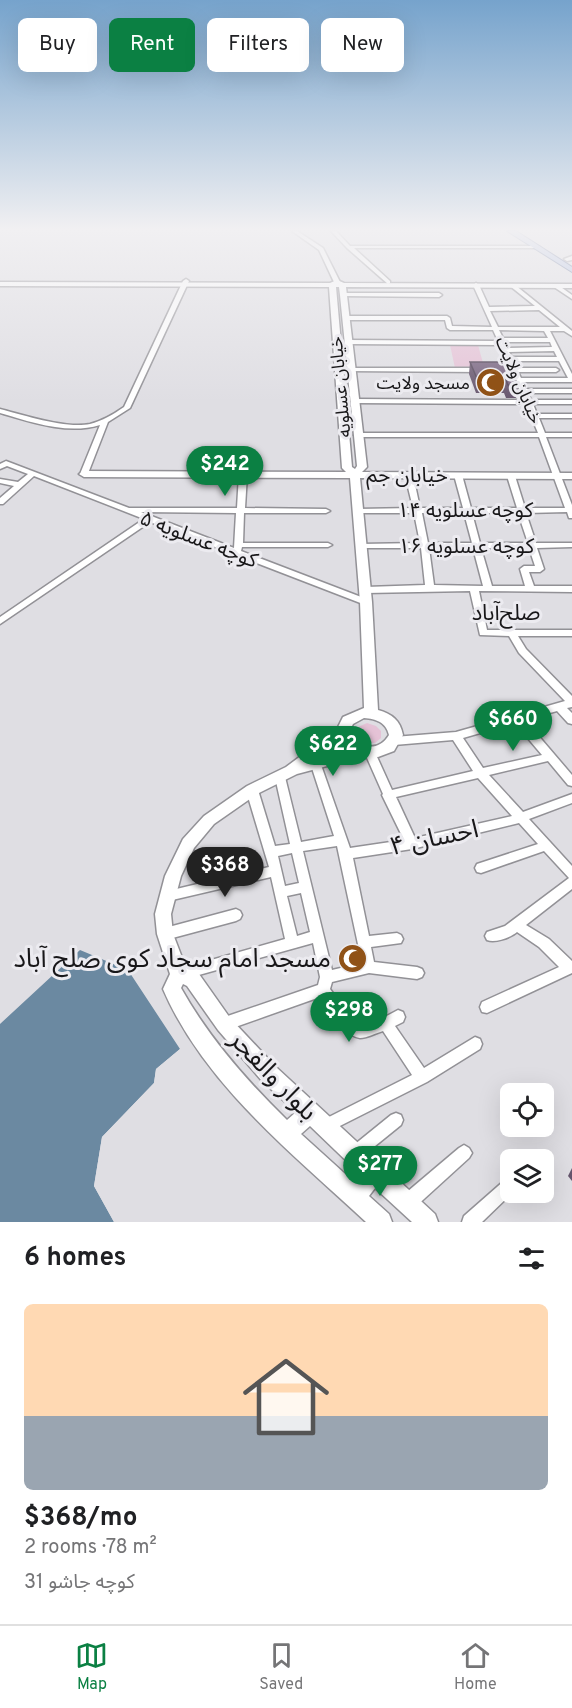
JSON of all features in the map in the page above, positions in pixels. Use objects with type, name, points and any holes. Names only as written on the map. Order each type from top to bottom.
[{"type":"street","points":[[0,411],[82,427],[105,421],[127,408],[183,288]]},
{"type":"street","name":"خیابان عسلویه","points":[[337,288],[347,468],[355,474],[366,596],[371,713]]},
{"type":"street","name":"خیابان عسلویه","points":[[340,288],[344,295],[362,467],[355,474]]},
{"type":"street","name":"خیابان ولایت","points":[[477,288],[543,435],[571,512]]},
{"type":"street","points":[[516,288],[572,334]]},
{"type":"street","points":[[559,288],[572,297]]},
{"type":"street","points":[[344,295],[439,296]]},
{"type":"street","points":[[487,309],[541,308]]},
{"type":"street","points":[[346,318],[447,318],[450,328],[565,329]]},
{"type":"street","points":[[520,380],[572,380],[546,329]]},
{"type":"street","points":[[504,344],[552,340]]},
{"type":"street","points":[[348,342],[504,344],[557,349]]},
{"type":"street","points":[[511,359],[562,359]]},
{"type":"street","points":[[351,370],[492,370]]},
{"type":"street","points":[[503,370],[556,370]]},
{"type":"street","points":[[524,391],[572,391]]},
{"type":"street","points":[[355,400],[572,402]]},
{"type":"street","points":[[535,416],[572,416]]},
{"type":"street","points":[[84,474],[105,421]]},
{"type":"street","points":[[358,435],[572,435]]},
{"type":"street","name":"کوچه عسلویه ۵","points":[[3,465],[366,596]]},
{"type":"street","points":[[0,502],[32,474]]},
{"type":"street","name":"خیابان جم","points":[[84,474],[572,476]]},
{"type":"street","points":[[243,474],[238,550],[328,545]]},
{"type":"street","points":[[409,475],[415,510],[426,546],[430,588]]},
{"type":"street","points":[[458,475],[488,588]]},
{"type":"street","points":[[511,476],[540,569],[524,569],[530,588]]},
{"type":"street","points":[[0,481],[19,485]]},
{"type":"street","points":[[124,510],[326,511]]},
{"type":"street","name":"کوچه عسلویه ۱۴","points":[[358,511],[571,512]]},
{"type":"street","points":[[0,621],[149,519]]},
{"type":"street","name":"کوچه عسلویه ۱۶","points":[[361,546],[572,545]]},
{"type":"street","points":[[366,596],[430,588],[572,589]]},
{"type":"street","points":[[474,588],[483,633],[572,633]]},
{"type":"street","points":[[512,633],[522,651],[572,703]]},
{"type":"street","points":[[394,741],[456,736],[572,703]]},
{"type":"street","points":[[559,706],[572,720]]},
{"type":"street","points":[[362,713],[371,713],[386,718],[392,723],[396,735],[394,741],[384,749],[368,751],[285,774],[344,732],[348,720],[362,713]]},
{"type":"street","points":[[518,719],[572,782]]},
{"type":"street","points":[[344,732],[351,744],[368,751],[412,844]]},
{"type":"street","points":[[456,736],[482,775],[572,874]]},
{"type":"street","points":[[388,795],[482,775],[550,757]]},
{"type":"street","points":[[316,765],[346,854],[369,967]]},
{"type":"street","points":[[285,774],[297,848],[318,936],[325,983],[343,1019],[359,1031],[392,1021],[422,1077]]},
{"type":"street","name":"بلوار والفجر","points":[[285,774],[252,790],[209,820],[188,844],[173,876],[164,914],[165,934],[179,974],[172,989],[184,1014],[202,1041],[250,1096],[381,1222]]},
{"type":"street","points":[[252,790],[271,852],[292,943]]},
{"type":"street","name":"احسان ۴","points":[[346,854],[412,844],[520,818],[572,798]]},
{"type":"street","points":[[271,852],[342,840]]},
{"type":"street","points":[[481,868],[546,846]]},
{"type":"street","points":[[168,896],[275,871]]},
{"type":"street","points":[[491,936],[509,931],[572,882]]},
{"type":"street","points":[[281,892],[306,887]]},
{"type":"street","points":[[165,934],[237,915]]},
{"type":"street","points":[[487,1007],[570,968],[544,943],[516,925]]},
{"type":"street","points":[[179,974],[318,936]]},
{"type":"street","points":[[364,942],[398,939]]},
{"type":"street","points":[[224,1024],[369,967],[417,973]]},
{"type":"street","name":"بلوار والفجر","points":[[179,974],[194,980],[224,1024],[269,1074],[427,1222]]},
{"type":"street","points":[[324,1127],[422,1077],[475,1044]]},
{"type":"street","points":[[288,1133],[309,1113]]},
{"type":"street","points":[[354,1154],[396,1120]]},
{"type":"street","points":[[407,1203],[464,1153]]},
{"type":"street","points":[[355,1197],[374,1173]]},
{"type":"street","points":[[470,1222],[500,1194]]},
{"type":"shaded area","points":[[450,345],[478,345],[483,363],[503,368],[455,368]]},
{"type":"shaded area","points":[[367,723],[376,726],[381,731],[381,738],[375,743],[362,743],[355,738],[356,728]]},
{"type":"water","points":[[80,950],[128,970],[180,1049],[156,1069],[154,1083],[102,1137],[94,1186],[114,1222],[0,1222],[0,1024]]},
{"type":"pier","points":[[180,1049],[182,1051],[159,1071],[157,1085],[105,1139],[97,1185],[117,1222],[114,1222],[94,1186],[102,1137],[154,1083],[156,1069]]},
{"type":"building","points":[[470,362],[506,362],[518,385],[508,385],[506,380],[478,381]]},
{"type":"place","name":"مسجد ولایت","points":[[491,383]]},
{"type":"place","name":"مسجد امام سجاد کوی صلح آباد","points":[[352,958]]},
{"type":"district","name":"صلح‌آباد","points":[[506,612]]}]
